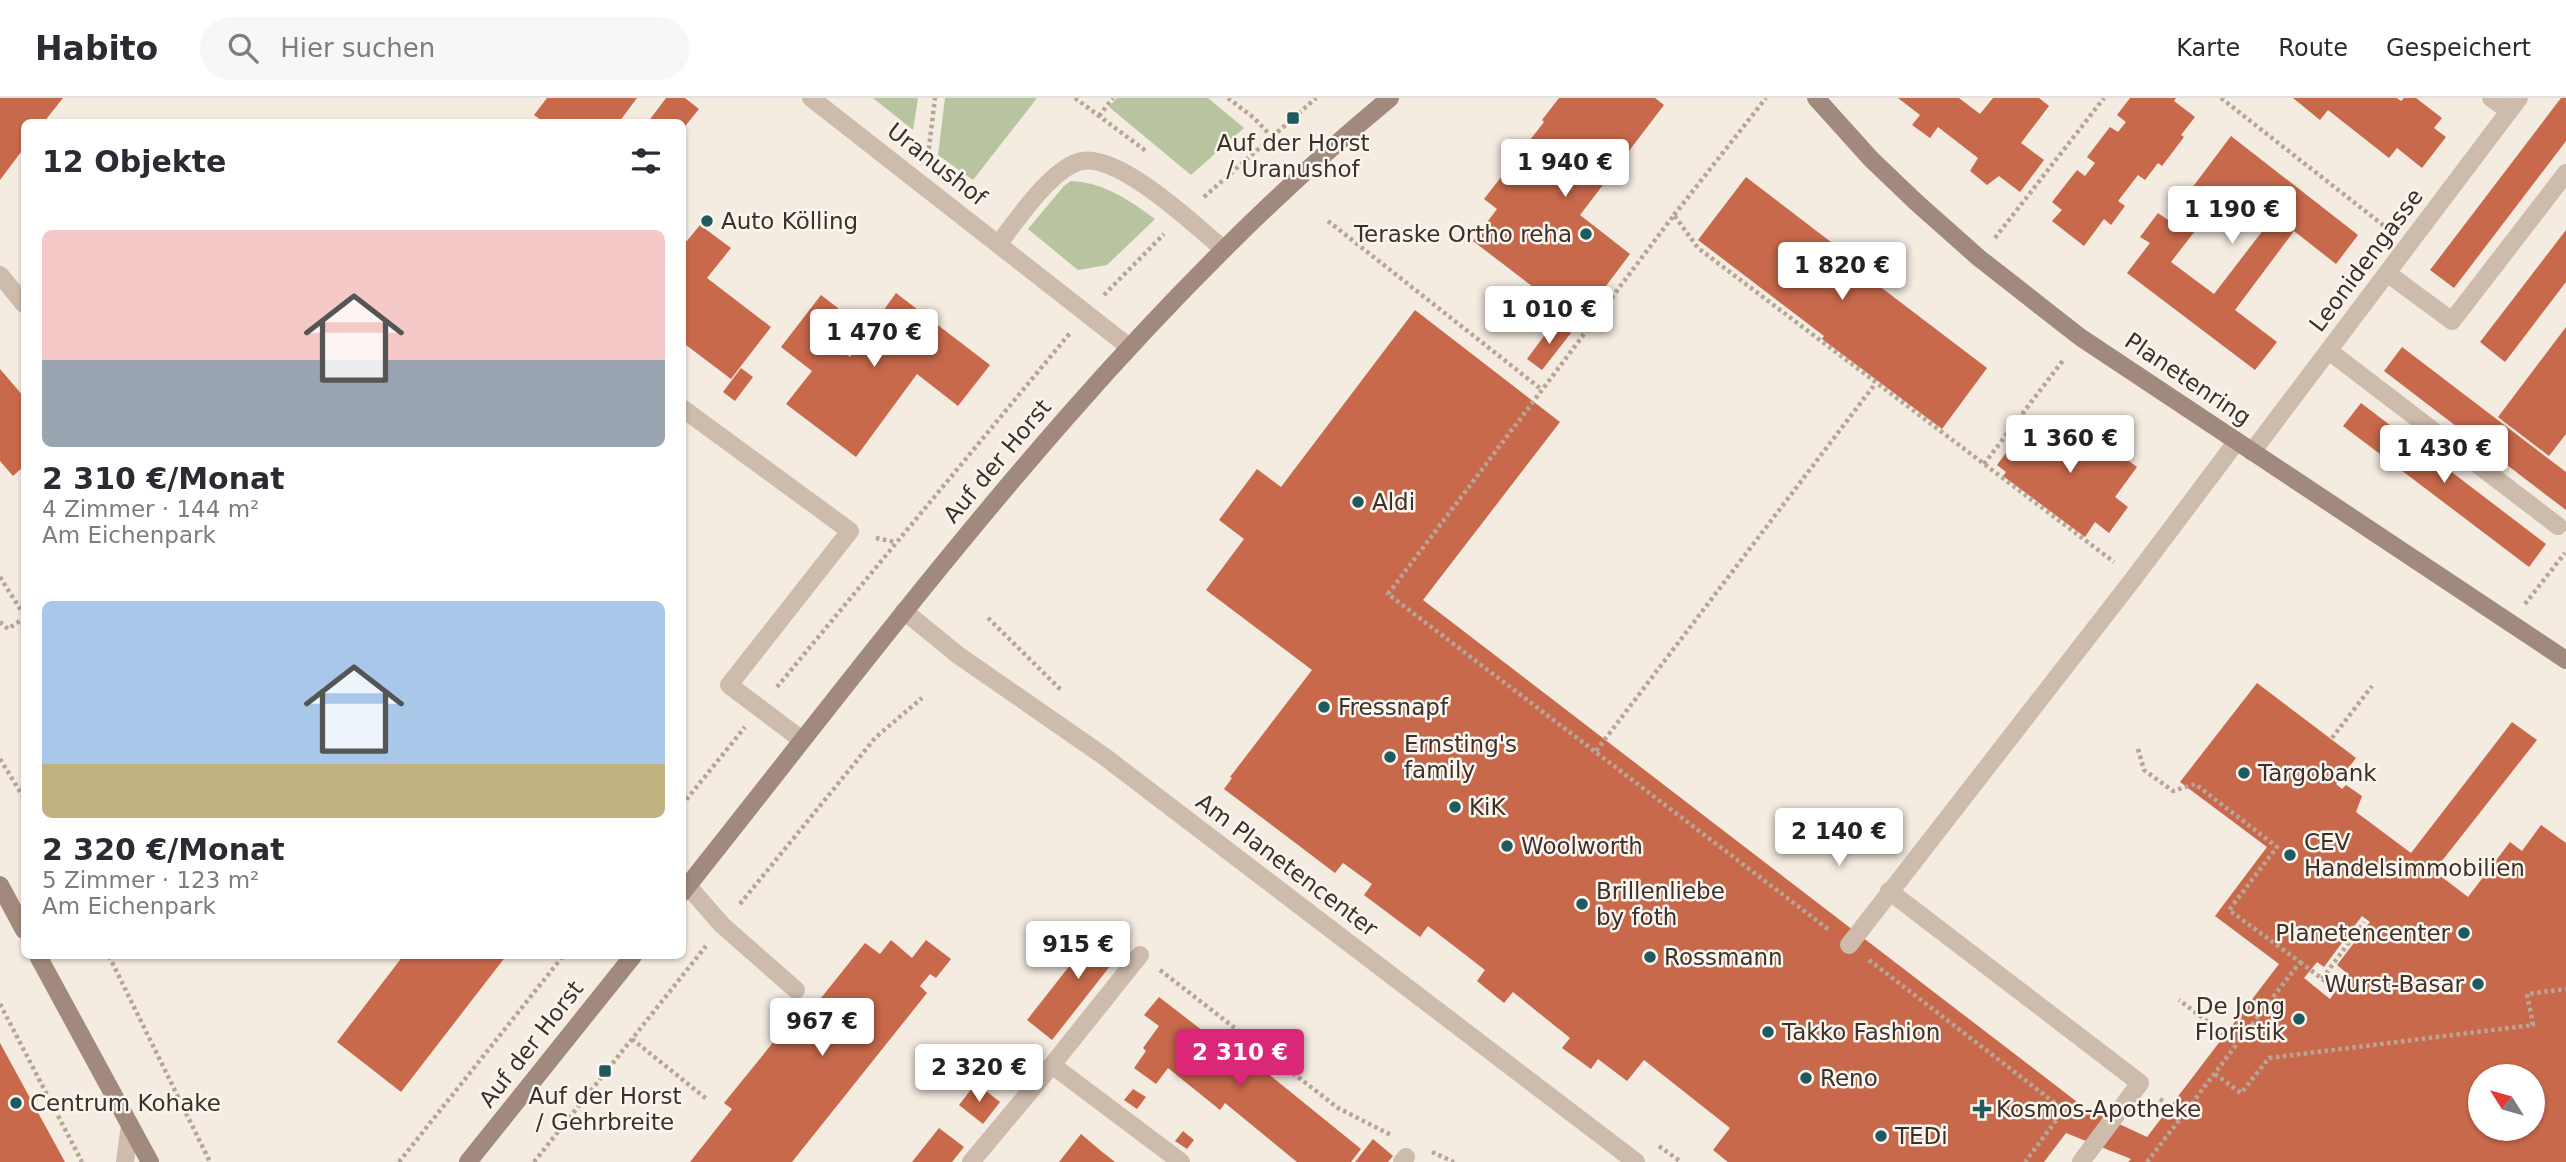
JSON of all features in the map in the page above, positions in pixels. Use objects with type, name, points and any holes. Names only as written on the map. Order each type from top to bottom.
[{"type":"street","name":"Uranushof","points":[[811,98],[1128,346]]},
{"type":"street","name":"Auf der Horst","points":[[686,885],[904,611],[1128,346],[1223,248],[1328,150],[1390,98]]},
{"type":"street","name":"Planetenring","points":[[1816,98],[1871,159],[1979,258],[2080,337],[2566,660]]},
{"type":"street","points":[[2491,98],[2514,105]]},
{"type":"street","name":"Leonidengasse","points":[[2252,452],[2514,105]]},
{"type":"street","points":[[999,243],[1064,170],[1079,162],[1099,160],[1135,179],[1223,248]]},
{"type":"street","points":[[2387,272],[2452,321],[2566,173]]},
{"type":"street","points":[[0,275],[21,300]]},
{"type":"street","points":[[2329,351],[2558,526]]},
{"type":"street","points":[[686,411],[850,531],[729,685],[802,740]]},
{"type":"street","points":[[1849,944],[2134,578],[2236,441]]},
{"type":"street","name":"Am Planetencenter","points":[[904,611],[958,655],[1105,757],[1636,1162]]},
{"type":"street","points":[[0,885],[21,924]]},
{"type":"street","points":[[686,889],[722,925],[796,990]]},
{"type":"street","points":[[1889,891],[2140,1083],[2081,1162]]},
{"type":"street","points":[[971,1162],[1140,955]]},
{"type":"street","points":[[40,959],[150,1162]]},
{"type":"street","name":"Auf der Horst","points":[[468,1162],[631,959]]},
{"type":"street","points":[[1052,1065],[1181,1162]]},
{"type":"street","points":[[125,1162],[130,1125]]},
{"type":"path","points":[[924,185],[935,98]]},
{"type":"path","points":[[1075,98],[1152,156]]},
{"type":"path","points":[[1099,116],[1113,98]]},
{"type":"path","points":[[1228,98],[1254,118],[1272,137]]},
{"type":"path","points":[[686,800],[902,533],[1087,313],[1184,215],[1316,98]]},
{"type":"path","points":[[1766,98],[1541,389],[1388,594],[2064,1110],[2025,1162]]},
{"type":"path","points":[[1979,258],[2104,98]]},
{"type":"path","points":[[2221,98],[2408,245]]},
{"type":"path","points":[[1195,188],[1205,196]]},
{"type":"path","points":[[1674,215],[1698,248],[2134,578]]},
{"type":"path","points":[[1328,221],[1541,389]]},
{"type":"path","points":[[1983,464],[2080,337]]},
{"type":"path","points":[[1596,751],[1875,384]]},
{"type":"path","points":[[2509,624],[2566,552]]},
{"type":"path","points":[[0,577],[21,612]]},
{"type":"path","points":[[0,622],[8,629],[21,619]]},
{"type":"path","points":[[2332,738],[2372,686]]},
{"type":"path","points":[[2138,749],[2144,770],[2173,791],[2195,784],[2277,847],[2229,910],[2334,988]]},
{"type":"path","points":[[0,759],[21,793]]},
{"type":"path","points":[[2322,979],[2364,922]]},
{"type":"path","points":[[1140,955],[1338,1108],[1378,1130],[1403,1153]]},
{"type":"path","points":[[109,959],[210,1162]]},
{"type":"path","points":[[399,1162],[561,959]]},
{"type":"path","points":[[2147,1162],[2300,962]]},
{"type":"path","points":[[2215,1074],[2241,1093],[2269,1058],[2533,1026],[2527,994],[2566,989]]},
{"type":"path","points":[[2179,1000],[2237,1045]]},
{"type":"path","points":[[0,1004],[82,1162]]},
{"type":"path","points":[[632,1040],[708,1100]]},
{"type":"path","points":[[2140,1083],[2183,1115]]},
{"type":"path","points":[[1424,1149],[1454,1162]]},
{"type":"green space","points":[[873,98],[918,98],[913,130]]},
{"type":"green space","points":[[945,98],[1037,98],[973,180],[938,155]]},
{"type":"green space","points":[[1117,98],[1208,98],[1244,128],[1191,175],[1109,107]]},
{"type":"green space","points":[[1071,181],[1106,189],[1155,219],[1107,265],[1078,270],[1028,229]]},
{"type":"building","points":[[0,98],[63,98],[46,119],[21,119],[21,152],[0,180]]},
{"type":"building","points":[[547,98],[637,98],[621,119],[540,119],[534,115]]},
{"type":"building","points":[[666,98],[685,98],[699,109],[686,125],[686,119],[650,119]]},
{"type":"building","points":[[1559,98],[1655,98],[1664,105],[1580,215],[1630,254],[1579,322],[1473,241],[1497,209],[1484,199],[1544,122],[1542,120]]},
{"type":"building","points":[[1898,98],[1959,98],[1980,114],[1993,98],[2039,98],[2049,106],[2021,143],[2044,160],[2020,192],[1999,176],[1987,185],[1970,171],[1978,158],[1938,127],[1930,138],[1912,125],[1920,115]]},
{"type":"building","points":[[2130,98],[2176,98],[2174,101],[2195,117],[2162,166],[2158,163],[2145,180],[2138,175],[2118,201],[2125,206],[2111,225],[2104,219],[2084,246],[2052,221],[2062,210],[2052,202],[2077,170],[2085,176],[2095,163],[2087,157],[2110,127],[2118,132],[2126,122],[2117,115]]},
{"type":"building","points":[[2293,98],[2397,98],[2401,101],[2404,98],[2416,98],[2442,118],[2434,128],[2446,137],[2422,168],[2397,148],[2389,158],[2328,110],[2320,120]]},
{"type":"building","points":[[2561,98],[2566,98],[2566,141],[2454,288],[2430,270]]},
{"type":"building","points":[[2231,136],[2358,235],[2336,264],[2294,231],[2235,310],[2277,342],[2255,370],[2127,273],[2150,243],[2140,237],[2158,213],[2168,220]],"holes":[[[2244,193],[2274,216],[2214,294],[2171,262],[2215,205],[2228,215]]]},
{"type":"building","points":[[1746,177],[1844,252],[1842,256],[1847,260],[1855,250],[1878,269],[1870,279],[1987,368],[1942,429],[1822,339],[1824,336],[1698,240]]},
{"type":"building","points":[[700,225],[731,248],[707,278],[771,327],[731,379],[686,345],[686,242]]},
{"type":"building","points":[[2566,230],[2566,282],[2505,362],[2480,342]]},
{"type":"building","points":[[896,293],[990,365],[958,406],[917,374],[856,457],[786,404],[812,371],[781,347],[821,295],[843,312],[824,338],[850,357]]},
{"type":"building","points":[[1415,310],[1560,422],[1423,600],[2085,1108],[2147,1137],[2279,964],[2215,916],[2267,847],[2180,782],[2257,683],[2356,758],[2336,784],[2342,789],[2346,785],[2362,796],[2356,812],[2411,853],[2512,722],[2537,740],[2434,871],[2468,897],[2510,842],[2522,851],[2541,825],[2566,843],[2566,1162],[2128,1162],[2131,1159],[2066,1133],[2044,1162],[1728,1162],[1713,1150],[1730,1128],[1644,1060],[1627,1081],[1598,1059],[1591,1069],[1562,1048],[1570,1038],[1513,992],[1504,1003],[1477,981],[1485,970],[1428,926],[1420,937],[1364,895],[1372,884],[1343,863],[1335,873],[1224,789],[1232,778],[1230,777],[1312,670],[1206,590],[1244,539],[1219,520],[1257,469],[1281,487]],"holes":[[[2362,916],[2370,922],[2337,965],[2348,974],[2330,999],[2304,978],[2317,962],[2324,967]]]},
{"type":"building","points":[[1555,321],[1571,333],[1542,370],[1527,359]]},
{"type":"building","points":[[2566,327],[2566,434],[2549,456],[2498,417]]},
{"type":"building","points":[[2402,347],[2566,472],[2566,510],[2384,371]]},
{"type":"building","points":[[741,368],[753,377],[735,401],[723,392]]},
{"type":"building","points":[[0,369],[21,394],[21,469],[13,476],[0,461]]},
{"type":"building","points":[[2361,403],[2546,544],[2529,567],[2343,426]]},
{"type":"building","points":[[2048,416],[2071,433],[2079,424],[2137,467],[2115,497],[2128,507],[2109,533],[2095,522],[2085,537],[2003,476],[2006,472],[1997,465],[2023,430],[2032,436]]},
{"type":"building","points":[[1104,922],[1129,942],[1052,1040],[1027,1020]]},
{"type":"building","points":[[891,940],[912,958],[926,940],[951,959],[936,978],[930,974],[920,986],[927,993],[792,1162],[690,1162],[732,1109],[724,1103],[788,1024],[804,1037],[825,1010],[817,1003],[865,943],[880,954]]},
{"type":"building","points":[[401,959],[504,959],[401,1092],[337,1042]]},
{"type":"building","points":[[1159,997],[1251,1068],[1255,1063],[1361,1149],[1351,1162],[1297,1162],[1225,1103],[1220,1110],[1168,1068],[1156,1084],[1134,1068],[1146,1051],[1143,1048],[1159,1026],[1144,1015]]},
{"type":"building","name":"Centrum Kohake","points":[[0,1043],[65,1162],[0,1162]]},
{"type":"building","points":[[976,1083],[1000,1102],[983,1124],[959,1105]]},
{"type":"building","points":[[1133,1089],[1146,1097],[1137,1109],[1124,1100]]},
{"type":"building","points":[[939,1128],[964,1147],[952,1162],[912,1162]]},
{"type":"building","points":[[1183,1131],[1194,1140],[1187,1149],[1175,1141]]},
{"type":"building","points":[[1081,1134],[1101,1151],[1115,1162],[1059,1162]]},
{"type":"building","points":[[1373,1139],[1393,1156],[1388,1162],[1355,1162]]},
{"type":"place","name":"Auf der Horst / Uranushof","points":[[1293,118]]},
{"type":"place","name":"Auto Kölling","points":[[707,221]]},
{"type":"place","name":"Teraske Ortho reha","points":[[1586,234]]},
{"type":"place","name":"Aldi","points":[[1358,502]]},
{"type":"place","name":"Fressnapf","points":[[1324,707]]},
{"type":"place","name":"Ernsting's family","points":[[1390,757]]},
{"type":"place","name":"Targobank","points":[[2244,773]]},
{"type":"place","name":"KiK","points":[[1455,807]]},
{"type":"place","name":"Woolworth","points":[[1507,846]]},
{"type":"place","name":"CEV Handelsimmobilien","points":[[2290,855]]},
{"type":"place","name":"Brillenliebe by foth","points":[[1582,904]]},
{"type":"place","name":"Planetencenter","points":[[2464,933]]},
{"type":"place","name":"Rossmann","points":[[1650,957]]},
{"type":"place","name":"Wurst-Basar","points":[[2478,984]]},
{"type":"place","name":"De Jong Floristik","points":[[2299,1019]]},
{"type":"place","name":"Takko Fashion","points":[[1768,1032]]},
{"type":"place","name":"Auf der Horst / Gehrbreite","points":[[605,1071]]},
{"type":"place","name":"Reno","points":[[1806,1078]]},
{"type":"place","name":"Centrum Kohake","points":[[16,1103]]},
{"type":"place","name":"Kosmos-Apotheke","points":[[1982,1109]]},
{"type":"place","name":"TEDi","points":[[1881,1136]]}]
